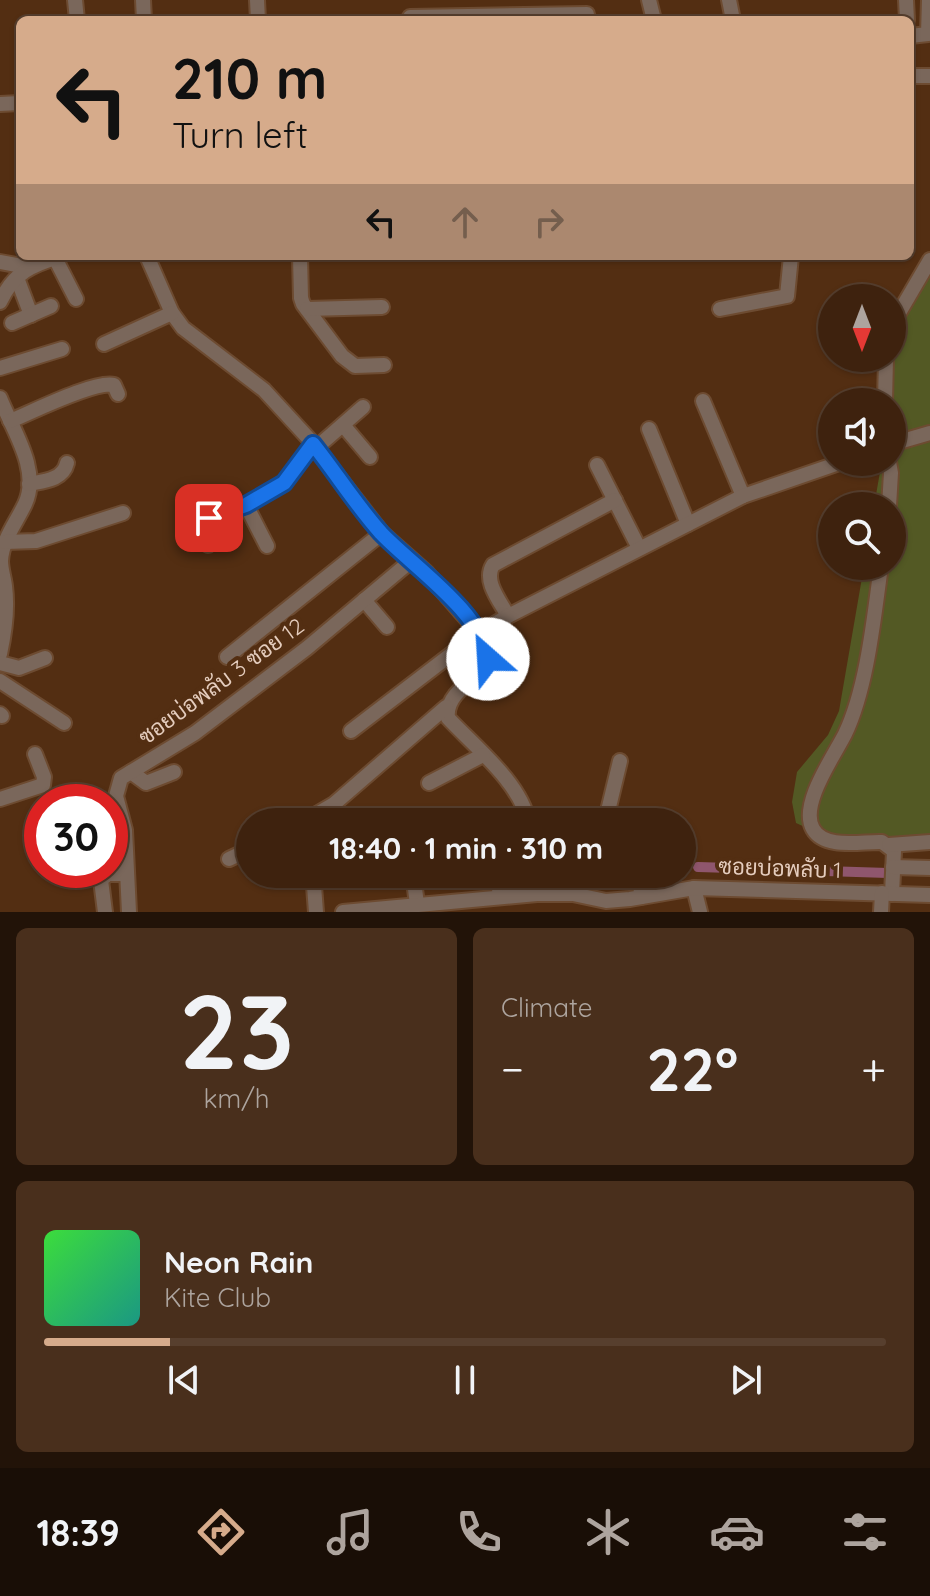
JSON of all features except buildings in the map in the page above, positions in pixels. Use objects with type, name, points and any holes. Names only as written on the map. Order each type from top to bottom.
[{"type":"street","points":[[914,36],[926,36],[930,31],[929,0]]},
{"type":"street","points":[[570,16],[587,14]]},
{"type":"street","points":[[0,302],[22,272],[51,260]]},
{"type":"street","points":[[59,260],[76,299]]},
{"type":"street","points":[[151,260],[172,313],[183,328],[264,390],[314,446],[382,533],[455,604],[479,633],[487,649],[485,669],[446,707],[327,808]]},
{"type":"street","points":[[300,260],[301,298],[348,363],[355,366],[384,365]]},
{"type":"street","points":[[720,309],[787,296],[791,260]]},
{"type":"street","points":[[906,301],[930,260]]},
{"type":"street","points":[[0,262],[22,272]]},
{"type":"street","points":[[22,272],[31,315]]},
{"type":"street","points":[[12,323],[51,306]]},
{"type":"street","points":[[307,309],[382,307]]},
{"type":"street","points":[[104,344],[172,313]]},
{"type":"street","points":[[0,368],[62,349]]},
{"type":"street","points":[[10,421],[107,383],[114,385],[118,394]]},
{"type":"street","points":[[0,398],[25,457],[29,484],[26,501],[5,542],[1,562],[6,629],[0,654]]},
{"type":"street","points":[[703,401],[743,496]]},
{"type":"street","points":[[208,545],[205,528],[209,518],[246,505],[284,483],[314,446],[363,407]]},
{"type":"street","points":[[343,425],[370,457]]},
{"type":"street","points":[[649,429],[688,524]]},
{"type":"street","points":[[906,440],[930,433]]},
{"type":"street","points":[[29,484],[61,475],[67,463]]},
{"type":"street","points":[[597,465],[639,548]]},
{"type":"street","points":[[351,731],[479,633],[508,616],[743,496],[818,470]]},
{"type":"street","points":[[508,616],[490,581],[489,572],[493,565],[615,500]]},
{"type":"street","points":[[246,505],[267,546]]},
{"type":"street","points":[[5,542],[36,541],[123,513]]},
{"type":"street","points":[[227,657],[382,533]]},
{"type":"street","name":"ซอยบ่อพลับ 3 ซอย 12","points":[[119,784],[121,778],[195,733],[307,648],[412,560]]},
{"type":"street","points":[[879,580],[851,722],[812,800],[810,822],[814,832],[831,841],[882,842],[894,851],[881,912]]},
{"type":"street","points":[[364,600],[387,627]]},
{"type":"street","points":[[0,663],[19,668],[45,658]]},
{"type":"street","points":[[0,681],[64,723]]},
{"type":"street","points":[[446,707],[448,718],[483,755],[525,808]]},
{"type":"street","points":[[0,799],[43,785],[44,777],[35,754]]},
{"type":"street","points":[[429,783],[483,755]]},
{"type":"street","points":[[609,808],[620,761]]},
{"type":"street","points":[[131,772],[140,781],[151,783],[174,772]]},
{"type":"street","points":[[889,845],[930,842]]},
{"type":"street","points":[[229,859],[236,856]]},
{"type":"street","points":[[893,867],[930,868]]},
{"type":"street","points":[[102,888],[105,912]]},
{"type":"street","name":"ซอยบ่อพลับ 3 ซอย 12","points":[[128,888],[129,912]]},
{"type":"street","points":[[314,888],[316,912]]},
{"type":"street","points":[[415,888],[417,904]]},
{"type":"street","points":[[536,888],[537,894]]},
{"type":"street","points":[[641,888],[641,897]]},
{"type":"street","points":[[694,888],[700,912]]},
{"type":"street","name":"ซอยบ่อพลับ 1","points":[[352,911],[417,904],[441,907],[537,894],[573,894],[607,906],[694,888],[930,895]]},
{"type":"green space","points":[[930,264],[930,849],[862,842],[810,829],[796,823],[792,802],[797,772],[828,735],[839,711],[862,580],[906,580],[906,492],[876,492],[879,476],[906,476],[906,388],[892,388],[892,372],[906,372],[906,306]]},
{"type":"waterway","points":[[698,867],[888,873]]},
{"type":"route","points":[[209,518],[246,505],[284,483],[313,444],[382,533],[426,572],[479,633],[488,659]]}]
